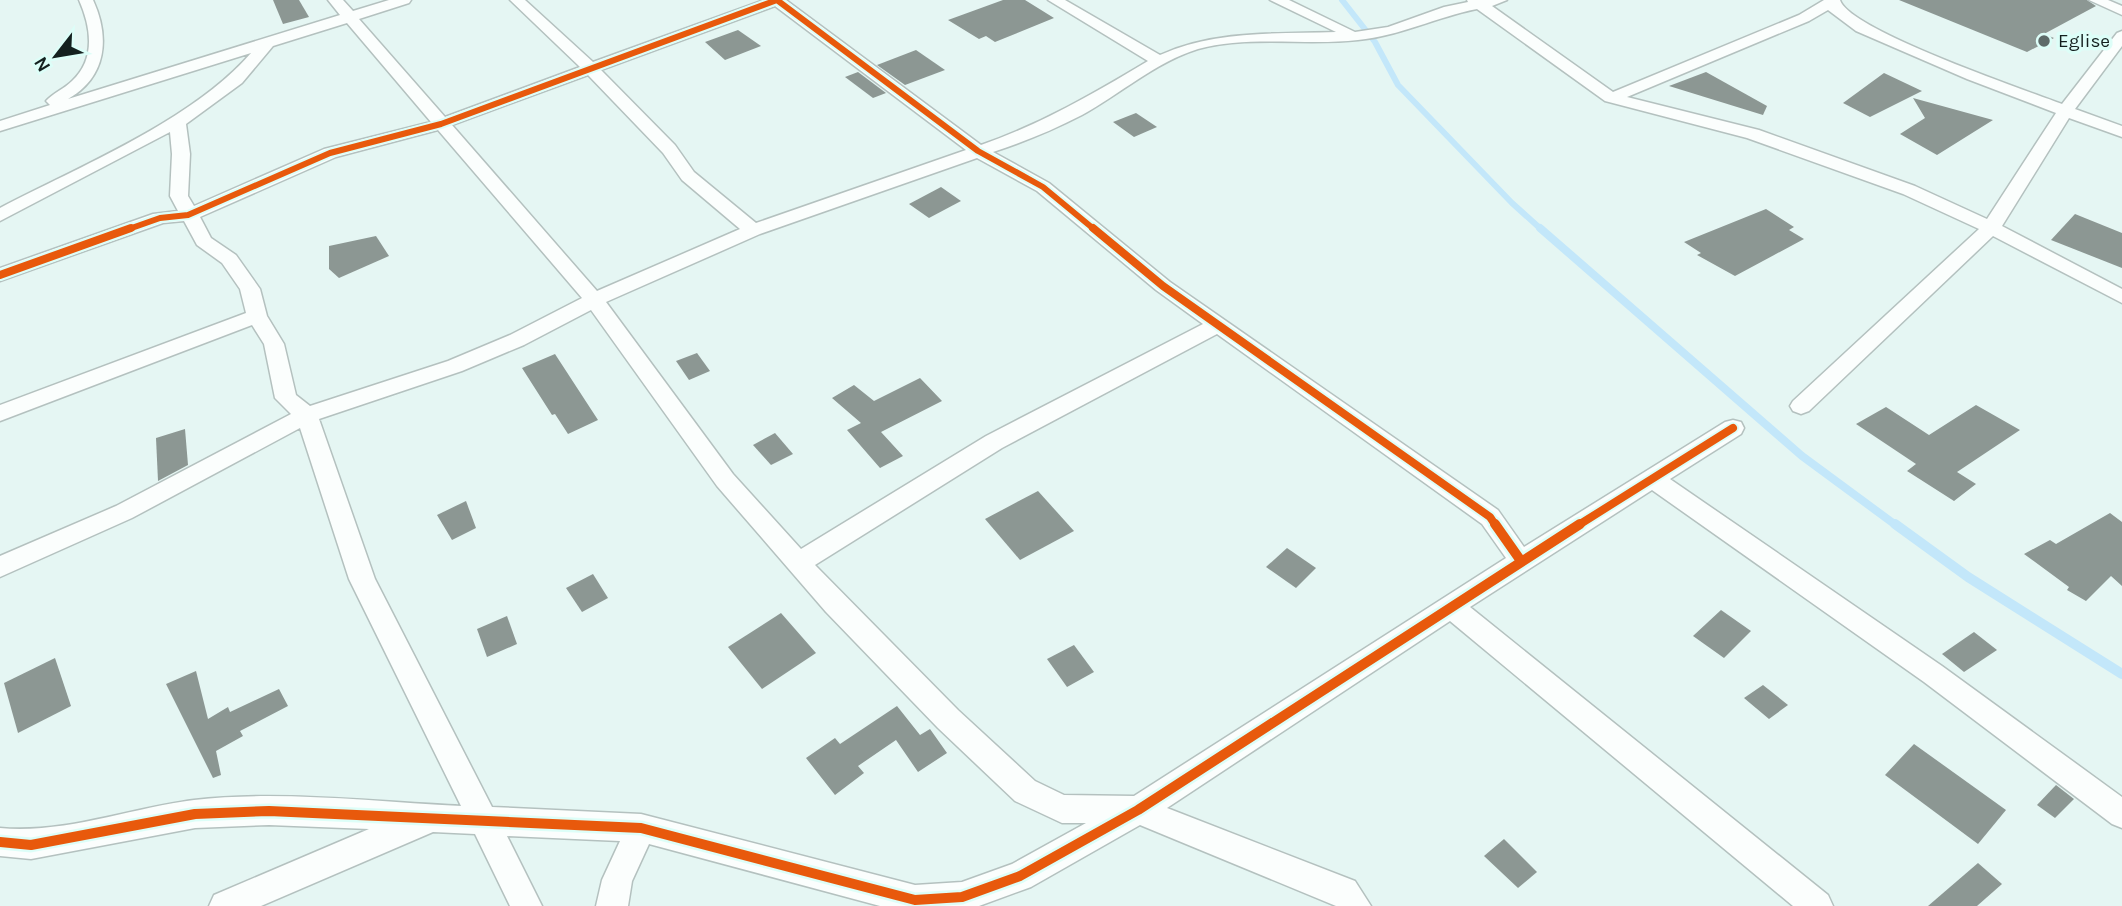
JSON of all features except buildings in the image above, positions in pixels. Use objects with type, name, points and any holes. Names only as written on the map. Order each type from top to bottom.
[{"type":"street","points":[[2,125],[69,94],[85,79],[97,56],[95,15],[86,0]]},
{"type":"street","points":[[2,125],[267,44],[343,8],[404,0]]},
{"type":"street","points":[[517,0],[591,68],[669,149],[688,176],[754,230]]},
{"type":"street","points":[[0,275],[160,218],[188,215],[330,153],[441,124],[777,0],[978,151],[1043,187],[1163,286],[1490,517],[1521,561]]},
{"type":"street","points":[[1056,0],[1159,61]]},
{"type":"street","points":[[1278,0],[1357,36]]},
{"type":"street","points":[[0,567],[124,512],[307,415],[455,366],[517,340],[594,300],[754,230],[1029,134],[1076,111],[1159,61],[1192,46],[1220,40],[1357,36],[1391,31],[1449,10],[1500,0]]},
{"type":"street","points":[[1611,98],[1804,18],[1834,0],[1835,10],[1861,28],[1973,76],[2122,132]]},
{"type":"street","points":[[2095,0],[2122,11]]},
{"type":"street","points":[[1476,3],[1611,98],[1753,134],[1909,190],[1992,228],[2122,297]]},
{"type":"street","points":[[343,8],[594,300],[725,480],[835,605],[1025,792],[1062,809],[1138,810],[1344,892],[1355,906]]},
{"type":"street","points":[[1801,406],[1992,228],[2066,110],[2122,36]]},
{"type":"street","points":[[0,215],[177,122],[236,80],[267,44]]},
{"type":"street","points":[[177,122],[181,154],[179,196],[204,241],[229,259],[250,289],[257,316],[274,344],[286,398],[307,415],[362,579],[526,906]]},
{"type":"street","points":[[0,413],[257,316]]},
{"type":"street","points":[[798,563],[994,442],[1217,325]]},
{"type":"street","points":[[0,842],[31,845],[195,814],[269,811],[641,828],[915,900],[962,897],[1020,876],[1138,810],[1651,477],[1732,428]]},
{"type":"street","points":[[1651,477],[1933,674],[2122,814]]},
{"type":"street","points":[[1451,607],[1817,906]]},
{"type":"street","points":[[225,906],[348,852],[437,817]]},
{"type":"street","points":[[612,906],[617,880],[641,828]]},
{"type":"waterway","points":[[1342,0],[1375,42],[1398,85],[1512,203],[1542,230]]},
{"type":"waterway","points":[[1540,228],[1802,456],[1897,526]]},
{"type":"waterway","points":[[1895,524],[1968,577],[2122,674]]},
{"type":"cycle path","points":[[0,275],[160,218],[188,215],[330,153],[441,124],[777,0],[978,151],[1043,187],[1163,286],[1490,517],[1521,561]]},
{"type":"cycle path","points":[[0,842],[31,845],[195,814],[269,811],[641,828],[915,900],[962,897],[1020,876],[1138,810],[1521,561],[1733,428]]},
{"type":"place","name":"Eglise","points":[[2044,41]]}]
